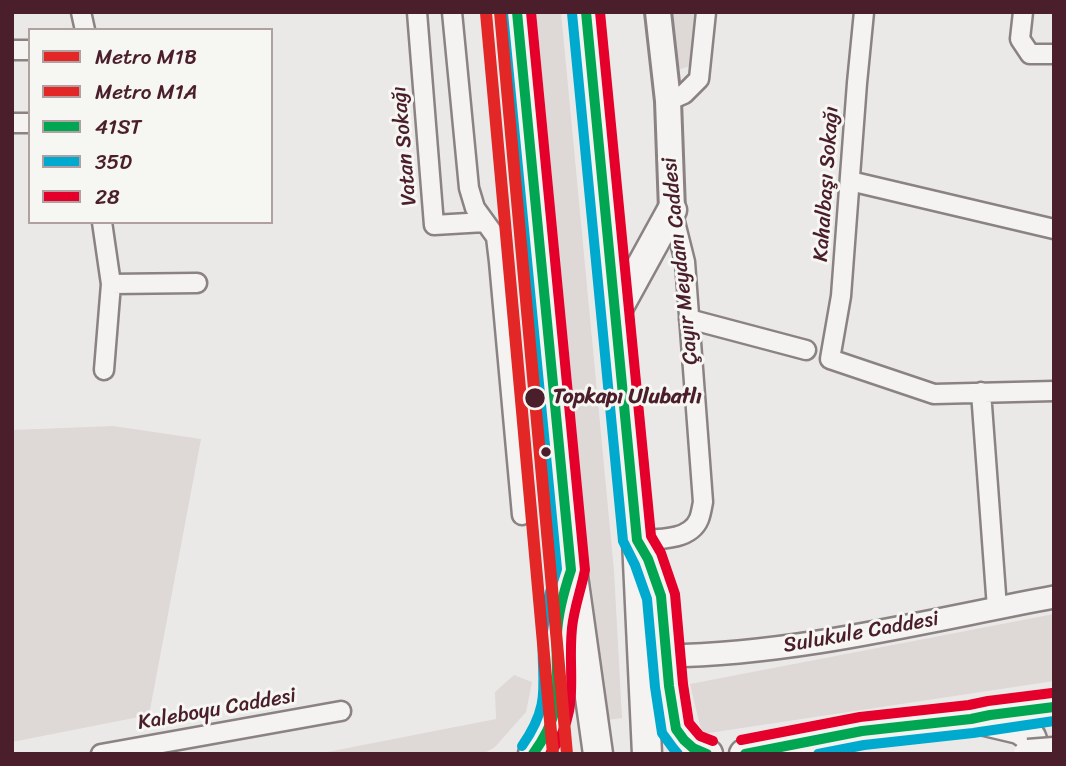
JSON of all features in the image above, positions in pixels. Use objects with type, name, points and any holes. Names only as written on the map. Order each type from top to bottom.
[{"type":"main road","points":[[517,12],[571,570],[598,754]]},
{"type":"main road","points":[[586,12],[638,540],[648,754]]},
{"type":"main road","name":"Çayır Meydanı Caddesi","points":[[658,12],[668,101],[671,210]]},
{"type":"main road","points":[[615,312],[671,210]]},
{"type":"main road","points":[[638,540],[661,596],[668,686],[676,729],[693,748],[708,754]]},
{"type":"main road","points":[[533,754],[551,726],[558,703],[560,688],[557,638],[571,570]]},
{"type":"main road","points":[[757,753],[818,738],[862,731],[1054,708]]},
{"type":"main road","points":[[971,719],[1019,729],[1031,737],[1037,754]]},
{"type":"main road","points":[[1028,754],[1054,752]]},
{"type":"street","name":"Vatan Sokağı","points":[[417,12],[434,225],[485,222]]},
{"type":"street","points":[[452,12],[468,188],[475,208],[496,237],[522,515]]},
{"type":"street","points":[[668,101],[684,94],[699,79],[706,12]]},
{"type":"street","name":"Kahalbaşı Sokağı","points":[[864,12],[841,296],[830,359],[934,394],[981,392]]},
{"type":"street","points":[[1023,12],[1020,39],[1030,54],[1054,54]]},
{"type":"street","points":[[850,181],[1054,229]]},
{"type":"street","name":"Çayır Meydanı Caddesi","points":[[638,540],[668,538],[691,531],[699,520],[703,502],[685,262],[671,210]]},
{"type":"street","points":[[102,224],[111,284],[104,370]]},
{"type":"street","points":[[111,284],[197,283]]},
{"type":"street","points":[[689,319],[806,349]]},
{"type":"street","points":[[997,608],[981,392],[1054,391]]},
{"type":"street","name":"Sulukule Caddesi","points":[[667,656],[724,655],[860,635],[1054,597]]},
{"type":"street","name":"Kaleboyu Caddesi","points":[[101,754],[341,711]]},
{"type":"shaded area","points":[[536,12],[561,12],[614,571],[622,718],[608,720],[590,575]]},
{"type":"shaded area","points":[[667,12],[697,12],[694,65],[674,71]]},
{"type":"shaded area","points":[[113,426],[201,439],[149,715],[12,742],[12,430]]},
{"type":"shaded area","points":[[1054,614],[1054,681],[702,734],[690,684]]},
{"type":"shaded area","points":[[514,675],[532,682],[526,712],[495,747],[483,754],[317,754],[496,719],[495,692]]},
{"type":"metro line","name":"M1B","points":[[500,12],[567,754]]},
{"type":"metro line","name":"M1A","points":[[486,13],[553,754]]},
{"type":"transit line","name":"41ST","points":[[517,12],[571,570],[558,626],[555,708],[544,737],[533,754]]},
{"type":"transit line","name":"28","points":[[531,12],[585,570],[572,628],[570,707],[560,738],[550,754]]},
{"type":"transit line","name":"41ST","points":[[586,12],[637,540],[648,559],[661,596],[669,686],[676,729],[693,748],[707,754]]},
{"type":"transit line","name":"28","points":[[600,12],[651,536],[661,553],[675,594],[689,723],[700,736],[713,741]]},
{"type":"transit line","name":"35D","points":[[503,13],[557,569],[544,624],[542,703],[532,730],[522,746]]},
{"type":"transit line","name":"35D","points":[[572,13],[623,541],[647,599],[662,733],[678,754]]},
{"type":"transit line","name":"28","points":[[741,740],[860,717],[1052,693]]},
{"type":"transit line","name":"41ST","points":[[745,754],[862,731],[1054,707]]},
{"type":"transit line","name":"35D","points":[[818,754],[864,745],[1054,721]]},
{"type":"place","name":"Topkapı Ulubatlı","points":[[535,398]]}]
